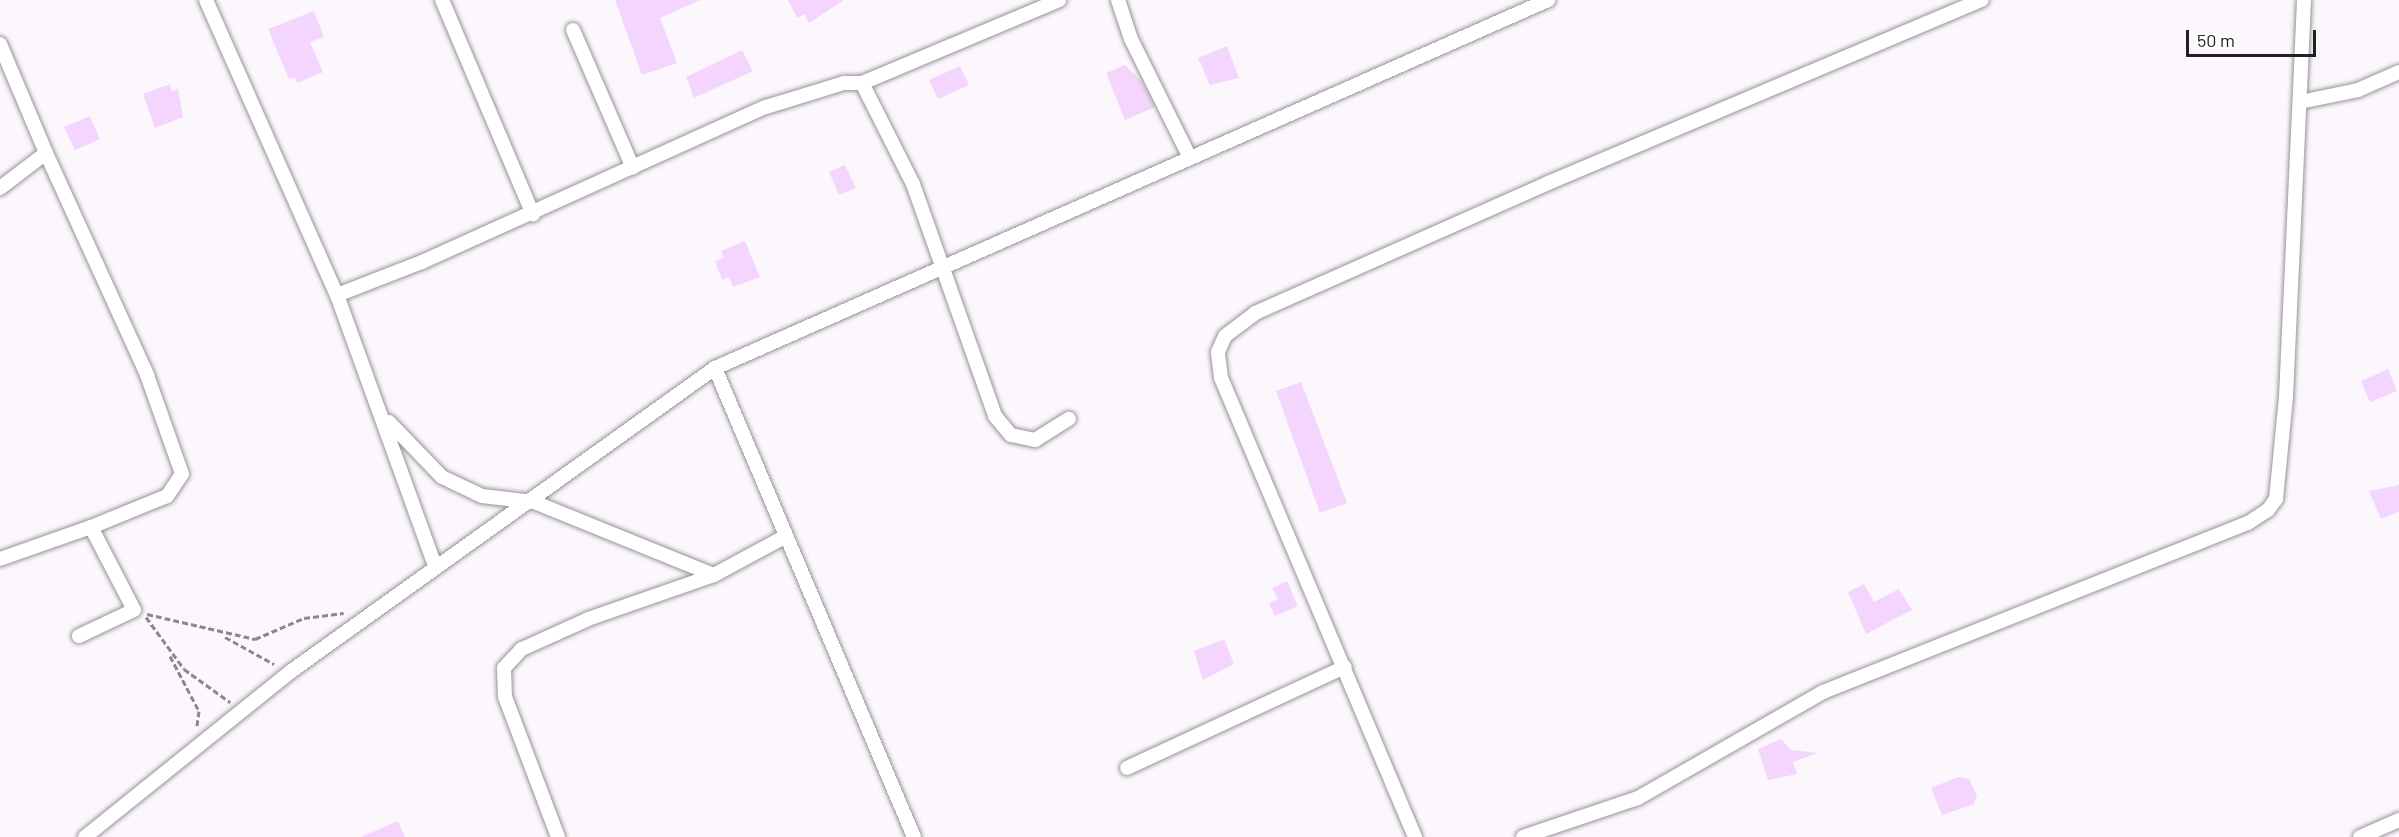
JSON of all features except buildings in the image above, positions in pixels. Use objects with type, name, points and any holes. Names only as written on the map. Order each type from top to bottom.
[{"type":"street","points":[[206,0],[337,295],[386,419],[435,566]]},
{"type":"street","points":[[442,0],[532,214]]},
{"type":"street","points":[[337,295],[532,214],[766,107],[844,83],[862,83],[1059,0]]},
{"type":"street","points":[[1118,0],[1131,39],[1189,156]]},
{"type":"street","points":[[86,837],[194,753],[241,710],[290,672],[370,616],[435,566],[534,502],[715,368],[1189,156],[1548,0]]},
{"type":"street","points":[[1415,837],[1221,378],[1218,352],[1225,336],[1255,313],[1548,183],[1982,0]]},
{"type":"street","points":[[1523,837],[1638,798],[1823,692],[2248,523],[2268,510],[2276,499],[2286,397],[2304,0]]},
{"type":"street","points":[[573,30],[633,168]]},
{"type":"street","points":[[0,44],[46,153],[147,375],[182,474],[167,496],[91,527],[0,559]]},
{"type":"street","points":[[2300,102],[2358,90],[2399,72]]},
{"type":"street","points":[[862,83],[914,184],[995,416],[1011,435],[1035,440],[1069,419]]},
{"type":"street","points":[[0,189],[46,153]]},
{"type":"street","points":[[715,368],[914,837]]},
{"type":"street","points":[[386,419],[442,477],[482,496],[534,502],[714,575]]},
{"type":"street","points":[[79,636],[134,610],[91,527]]},
{"type":"street","points":[[558,837],[505,697],[504,668],[522,649],[588,619],[714,575],[786,536]]},
{"type":"street","points":[[1127,768],[1345,667]]},
{"type":"street","points":[[2360,837],[2399,820]]},
{"type":"path","points":[[134,610],[224,636],[255,639],[278,633],[330,611],[370,616]]},
{"type":"path","points":[[134,610],[150,619],[199,711],[194,753]]},
{"type":"path","points":[[224,636],[290,672]]},
{"type":"path","points":[[166,650],[241,710]]}]
